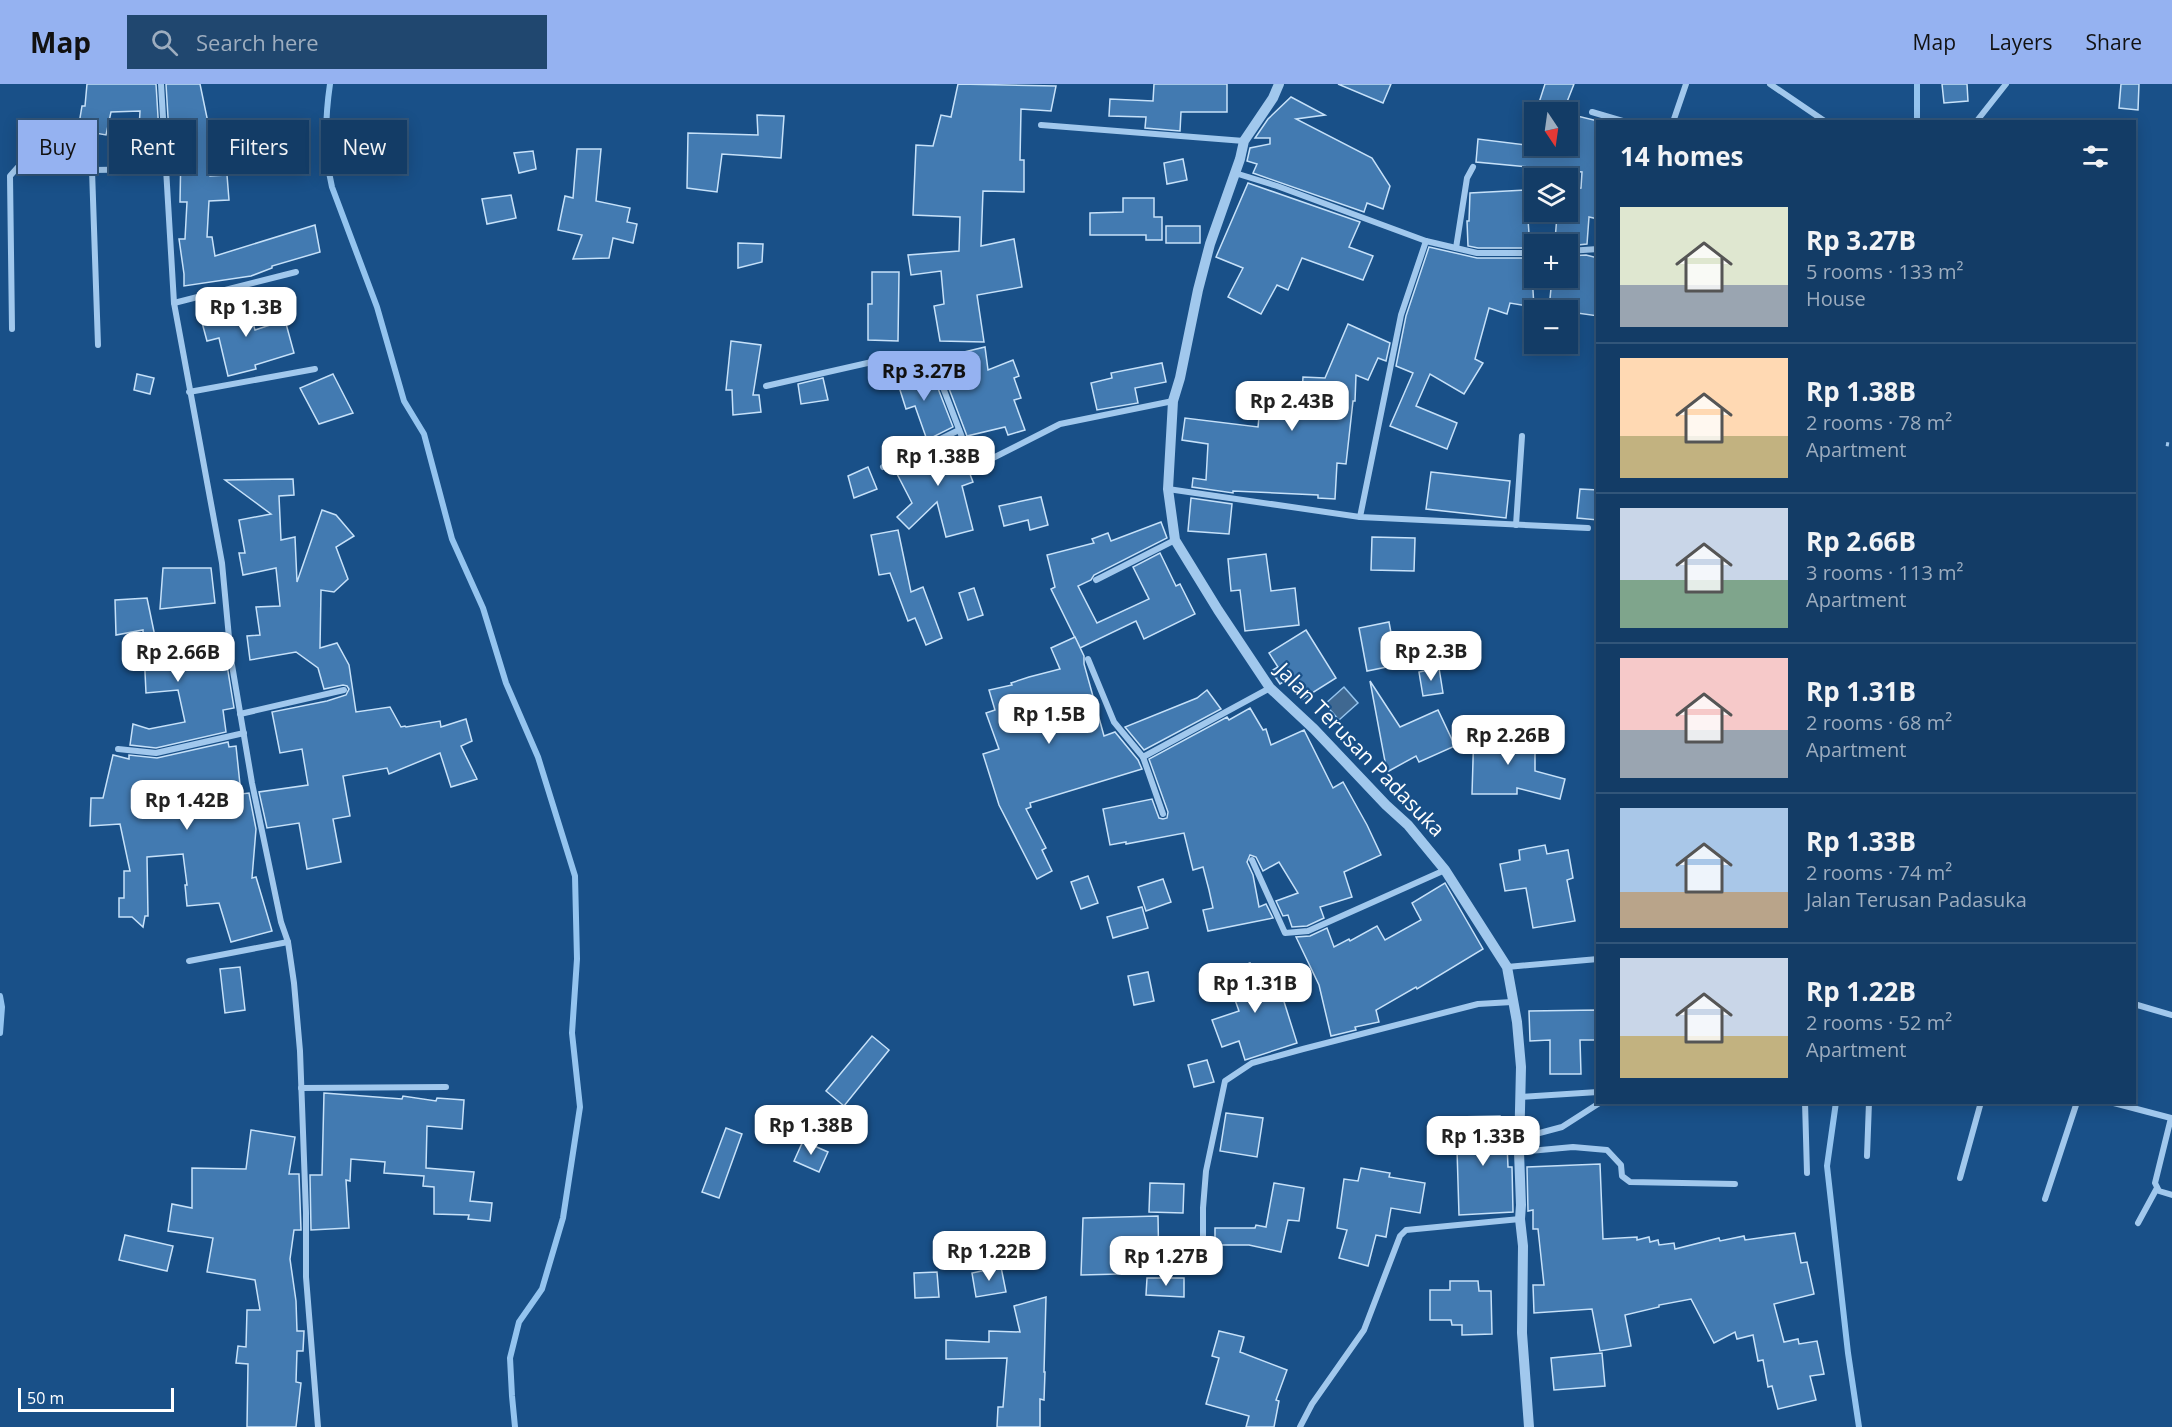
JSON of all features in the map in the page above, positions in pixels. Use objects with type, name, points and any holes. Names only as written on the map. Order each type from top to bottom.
[{"type":"street","points":[[161,84],[164,120]]},
{"type":"street","name":"Jalan Terusan Padasuka","points":[[1279,84],[1273,98],[1244,141],[1210,244],[1198,290],[1173,401],[1168,489],[1175,540],[1270,688],[1314,729],[1378,797],[1408,825],[1445,870],[1507,967],[1517,1022],[1521,1097],[1519,1152],[1520,1219],[1523,1246],[1522,1333],[1529,1427]]},
{"type":"street","points":[[1674,120],[1686,84]]},
{"type":"street","points":[[1770,84],[1823,120]]},
{"type":"street","points":[[1978,120],[2006,84]]},
{"type":"street","points":[[1592,112],[1619,120]]},
{"type":"street","points":[[1041,125],[1244,141]]},
{"type":"street","points":[[12,328],[10,176],[18,167]]},
{"type":"street","points":[[1456,248],[1467,178],[1473,167]]},
{"type":"street","points":[[1235,173],[1277,186],[1426,241],[1477,253],[1524,253]]},
{"type":"street","points":[[92,174],[98,345]]},
{"type":"street","points":[[167,174],[174,303],[222,563],[231,659],[240,714],[281,922],[288,942],[294,983],[301,1088],[306,1277],[318,1427]]},
{"type":"street","points":[[1360,517],[1401,315],[1426,241]]},
{"type":"street","points":[[1578,250],[1596,249]]},
{"type":"street","points":[[174,303],[296,272]]},
{"type":"street","points":[[766,386],[894,357],[915,355],[925,357],[934,364],[970,458],[975,464],[981,464],[1060,424],[1173,401]]},
{"type":"street","points":[[189,392],[315,369]]},
{"type":"street","points":[[883,467],[959,430]]},
{"type":"street","points":[[1516,525],[1522,436]]},
{"type":"street","points":[[1168,489],[1360,517],[1588,528]]},
{"type":"street","points":[[1096,580],[1175,540]]},
{"type":"street","points":[[1088,659],[1114,722],[1143,757],[1163,814]]},
{"type":"street","points":[[1143,757],[1270,688]]},
{"type":"street","points":[[240,714],[344,690]]},
{"type":"street","points":[[118,749],[156,753],[244,734]]},
{"type":"street","points":[[1252,860],[1285,933],[1308,931],[1445,870]]},
{"type":"street","points":[[189,961],[288,942]]},
{"type":"street","points":[[1507,967],[1596,959]]},
{"type":"street","points":[[1203,1260],[1206,1171],[1224,1081],[1252,1063],[1303,1049],[1468,1006],[1512,1002]]},
{"type":"street","points":[[2136,1005],[2172,1015]]},
{"type":"street","points":[[301,1088],[446,1087]]},
{"type":"street","points":[[1521,1097],[1596,1092]]},
{"type":"street","points":[[1521,1138],[1562,1127],[1598,1104]]},
{"type":"street","points":[[1804,1104],[1807,1173]]},
{"type":"street","points":[[1868,1156],[1869,1104]]},
{"type":"street","points":[[1960,1178],[1980,1104]]},
{"type":"street","points":[[2045,1199],[2076,1104]]},
{"type":"street","points":[[2119,1104],[2172,1116],[2155,1183],[2159,1191],[2172,1195]]},
{"type":"street","points":[[1519,1152],[1573,1147],[1607,1150],[1621,1165],[1622,1176],[1630,1182],[1735,1184]]},
{"type":"street","points":[[2138,1223],[2157,1188]]},
{"type":"street","points":[[1300,1427],[1311,1404],[1364,1330],[1400,1236],[1406,1230],[1520,1219]]},
{"type":"water","points":[[1344,687],[1358,703],[1339,720],[1325,704]]},
{"type":"building","points":[[87,84],[156,84],[158,120],[140,120],[140,111],[111,112],[106,135],[97,133],[97,120],[80,120],[82,106],[85,106]]},
{"type":"building","points":[[166,84],[200,84],[208,123],[208,174],[210,176],[227,175],[229,200],[209,201],[207,237],[212,237],[215,256],[315,225],[320,252],[272,266],[272,268],[251,276],[184,286],[179,239],[185,239],[187,202],[180,202],[181,174],[196,174],[196,120],[168,120]]},
{"type":"building","points":[[958,84],[1056,86],[1051,111],[1021,109],[1020,160],[1024,160],[1024,192],[983,191],[981,246],[1014,239],[1022,287],[977,295],[984,342],[940,341],[934,306],[944,304],[941,271],[911,275],[908,255],[959,251],[960,217],[913,215],[916,145],[933,146],[941,115],[951,117]]},
{"type":"building","points":[[1154,84],[1227,84],[1227,112],[1181,112],[1180,131],[1145,128],[1146,117],[1109,116],[1110,99],[1153,101]]},
{"type":"building","points":[[1338,84],[1391,84],[1383,103]]},
{"type":"building","points":[[1545,84],[1574,84],[1567,102],[1539,102]]},
{"type":"building","points":[[1942,84],[1967,84],[1968,101],[1944,103]]},
{"type":"building","points":[[2121,84],[2139,84],[2138,110],[2119,108]]},
{"type":"building","points":[[1291,97],[1325,115],[1296,119],[1372,158],[1390,186],[1383,209],[1367,203],[1364,212],[1253,173],[1257,164],[1247,161],[1250,148],[1270,144],[1270,138],[1255,138],[1268,119]]},
{"type":"building","points":[[757,115],[784,116],[781,158],[722,154],[717,192],[687,188],[688,133],[758,135]]},
{"type":"building","points":[[1578,116],[1596,121],[1596,219],[1589,217],[1587,244],[1578,245],[1578,234],[1556,234],[1556,222],[1578,222],[1578,188],[1581,188],[1582,172],[1578,172],[1578,168],[1540,168],[1476,162],[1478,139],[1524,145],[1524,156],[1578,156]]},
{"type":"building","points":[[577,149],[601,149],[596,201],[630,208],[627,222],[637,224],[633,243],[613,238],[609,258],[573,259],[582,235],[558,230],[565,196],[573,198]]},
{"type":"building","points":[[533,151],[536,169],[519,173],[514,153]]},
{"type":"building","points":[[1183,159],[1187,180],[1167,184],[1164,163]]},
{"type":"building","points":[[1248,183],[1360,222],[1349,247],[1373,256],[1363,280],[1302,258],[1288,290],[1277,285],[1261,314],[1228,297],[1243,268],[1216,257]]},
{"type":"building","points":[[1524,190],[1524,222],[1528,222],[1529,234],[1524,234],[1524,248],[1468,246],[1467,221],[1469,221],[1470,193]]},
{"type":"building","points":[[511,195],[516,218],[487,224],[482,199]]},
{"type":"building","points":[[1123,198],[1154,198],[1154,217],[1162,217],[1162,240],[1146,240],[1146,235],[1090,235],[1090,213],[1123,212]]},
{"type":"building","points":[[1166,226],[1200,226],[1200,243],[1166,243]]},
{"type":"building","points":[[738,243],[763,244],[762,262],[738,268]]},
{"type":"building","points":[[1429,247],[1477,258],[1524,258],[1524,288],[1533,288],[1534,300],[1524,300],[1524,305],[1510,303],[1507,314],[1489,308],[1475,359],[1483,363],[1464,394],[1430,374],[1416,406],[1457,423],[1447,449],[1390,426],[1413,373],[1396,366],[1406,316]]},
{"type":"building","points":[[1578,255],[1596,258],[1596,316],[1578,313],[1578,300],[1550,300],[1551,288],[1578,288]]},
{"type":"building","points":[[872,272],[899,272],[898,341],[868,340],[868,304],[872,304]]},
{"type":"building","points":[[247,302],[255,330],[285,320],[294,353],[255,365],[256,369],[228,376],[219,338],[207,341],[200,315]]},
{"type":"building","points":[[1348,324],[1390,343],[1386,361],[1378,358],[1368,380],[1356,375],[1355,401],[1353,401],[1346,464],[1337,463],[1335,499],[1318,498],[1318,495],[1233,491],[1233,493],[1192,487],[1193,478],[1206,480],[1208,444],[1182,440],[1185,418],[1258,427],[1260,407],[1301,411],[1303,377],[1325,378]]},
{"type":"building","points":[[731,341],[761,345],[753,395],[759,395],[761,412],[733,415],[732,390],[726,390]]},
{"type":"building","points":[[985,347],[988,370],[1013,360],[1019,376],[1014,378],[1021,398],[1014,400],[1025,430],[1008,435],[1005,427],[967,436],[942,370],[945,368],[943,357]]},
{"type":"building","points":[[1162,363],[1166,382],[1135,388],[1138,403],[1097,410],[1091,383],[1112,378],[1111,373]]},
{"type":"building","points":[[909,366],[913,380],[932,373],[953,427],[927,440],[915,406],[906,409],[894,371]]},
{"type":"building","points":[[137,374],[154,378],[150,394],[134,390]]},
{"type":"building","points":[[333,374],[353,413],[319,424],[300,388]]},
{"type":"building","points":[[823,378],[828,400],[801,404],[798,384]]},
{"type":"building","points":[[956,437],[973,482],[962,486],[973,530],[946,537],[937,502],[909,529],[897,517],[912,503],[894,468]]},
{"type":"building","points":[[868,467],[877,489],[854,498],[848,476]]},
{"type":"building","points":[[1431,472],[1510,481],[1506,518],[1426,509]]},
{"type":"building","points":[[293,479],[294,495],[279,496],[281,540],[295,537],[297,582],[322,510],[336,515],[354,536],[336,547],[348,579],[334,592],[321,590],[320,648],[337,643],[349,665],[356,712],[390,707],[401,727],[440,721],[441,727],[466,719],[472,741],[461,746],[477,779],[451,787],[440,753],[389,774],[387,768],[343,776],[350,816],[333,819],[341,862],[307,869],[299,823],[267,828],[259,792],[308,785],[302,749],[280,753],[272,712],[327,701],[346,695],[349,689],[343,685],[324,689],[318,668],[296,652],[250,660],[247,636],[260,635],[256,607],[280,606],[276,568],[243,575],[239,553],[245,553],[239,520],[271,514],[225,480]]},
{"type":"building","points":[[1580,489],[1596,490],[1596,520],[1577,518]]},
{"type":"building","points":[[1041,497],[1048,525],[1030,530],[1028,520],[1004,526],[999,506]]},
{"type":"building","points":[[1191,498],[1232,504],[1229,534],[1188,531]]},
{"type":"building","points":[[1161,522],[1167,538],[1094,575],[1091,580],[1078,586],[1097,623],[1149,599],[1133,567],[1160,553],[1176,586],[1180,584],[1195,614],[1144,639],[1136,621],[1080,648],[1051,589],[1055,587],[1047,555],[1094,543],[1092,539],[1108,533],[1111,541]]},
{"type":"building","points":[[898,530],[911,592],[923,587],[942,638],[926,645],[915,618],[908,621],[890,573],[879,575],[871,535]]},
{"type":"building","points":[[1372,537],[1415,538],[1414,571],[1371,570]]},
{"type":"building","points":[[1266,554],[1271,591],[1295,588],[1299,625],[1245,631],[1240,590],[1231,591],[1228,559]]},
{"type":"building","points":[[163,568],[211,568],[215,603],[160,609]]},
{"type":"building","points":[[974,588],[983,615],[968,620],[959,593]]},
{"type":"building","points":[[147,598],[159,656],[225,653],[234,708],[223,710],[226,732],[156,748],[130,745],[133,724],[149,729],[185,722],[178,690],[146,693],[143,630],[116,635],[115,600]]},
{"type":"building","points":[[1389,622],[1397,665],[1367,671],[1359,628]]},
{"type":"building","points":[[1306,630],[1336,678],[1301,700],[1288,679],[1280,684],[1271,671],[1278,667],[1269,653]]},
{"type":"building","points":[[1075,637],[1084,656],[1084,664],[1104,736],[1115,732],[1138,760],[1142,769],[1030,803],[1031,807],[1026,809],[1046,848],[1042,850],[1052,871],[1037,879],[999,805],[983,754],[999,749],[986,713],[995,710],[989,690],[1060,669],[1051,648]]},
{"type":"building","points":[[1439,668],[1443,693],[1423,696],[1419,672]]},
{"type":"building","points":[[1370,681],[1400,727],[1438,710],[1455,746],[1419,762],[1416,756],[1387,772]]},
{"type":"building","points":[[1207,690],[1221,709],[1144,750],[1125,727],[1197,698]]},
{"type":"building","points":[[1250,708],[1263,730],[1266,729],[1271,745],[1304,730],[1333,788],[1343,782],[1381,855],[1344,872],[1352,897],[1320,907],[1324,918],[1307,926],[1292,927],[1288,915],[1283,916],[1276,901],[1298,893],[1279,862],[1263,871],[1256,857],[1250,855],[1247,862],[1253,875],[1259,907],[1266,904],[1273,918],[1208,931],[1203,910],[1213,908],[1209,890],[1203,867],[1193,870],[1184,833],[1110,845],[1103,809],[1152,799],[1159,818],[1167,818],[1168,812],[1149,759],[1227,717],[1229,720]]},
{"type":"building","points":[[1474,728],[1518,729],[1517,748],[1535,748],[1535,771],[1565,779],[1560,799],[1517,788],[1517,794],[1472,794]]},
{"type":"building","points":[[228,742],[229,747],[236,746],[241,794],[249,793],[256,829],[252,878],[256,877],[272,931],[231,942],[219,903],[187,906],[183,854],[147,857],[148,916],[145,916],[143,927],[132,917],[119,917],[119,898],[124,898],[124,871],[130,871],[120,824],[90,826],[91,798],[103,798],[113,755],[129,759],[129,755],[157,758]]},
{"type":"building","points":[[1545,845],[1547,854],[1568,850],[1573,878],[1567,880],[1575,921],[1533,928],[1526,888],[1505,891],[1500,864],[1520,860],[1519,850]]},
{"type":"building","points":[[1088,876],[1098,903],[1081,909],[1071,882]]},
{"type":"building","points":[[1163,879],[1171,902],[1146,911],[1138,887]]},
{"type":"building","points":[[1445,883],[1483,949],[1417,989],[1416,987],[1376,1010],[1379,1022],[1355,1027],[1356,1030],[1331,1036],[1319,985],[1296,937],[1310,936],[1327,928],[1334,947],[1377,926],[1385,940],[1421,920],[1412,903]]},
{"type":"building","points":[[1142,907],[1148,928],[1113,938],[1107,917]]},
{"type":"building","points":[[1250,963],[1253,972],[1268,967],[1278,993],[1281,992],[1297,1043],[1245,1060],[1239,1041],[1222,1047],[1212,1020],[1239,1011],[1225,972]]},
{"type":"building","points":[[240,967],[245,1010],[225,1013],[220,969]]},
{"type":"building","points":[[1148,972],[1154,1001],[1134,1005],[1128,976]]},
{"type":"building","points":[[1596,1010],[1596,1040],[1580,1040],[1581,1074],[1550,1074],[1550,1040],[1530,1041],[1529,1011]]},
{"type":"building","points":[[872,1036],[889,1050],[844,1106],[826,1091]]},
{"type":"building","points":[[1207,1060],[1214,1082],[1194,1087],[1188,1065]]},
{"type":"building","points":[[324,1093],[402,1099],[403,1096],[436,1101],[437,1098],[464,1100],[462,1129],[427,1126],[426,1168],[474,1172],[470,1201],[492,1203],[490,1221],[468,1219],[469,1215],[434,1214],[434,1187],[423,1186],[424,1176],[384,1173],[385,1162],[351,1159],[350,1181],[346,1180],[349,1228],[311,1230],[310,1175],[322,1175]]},
{"type":"building","points":[[1226,1113],[1263,1118],[1257,1157],[1220,1151]]},
{"type":"building","points":[[1500,1116],[1501,1143],[1507,1143],[1508,1167],[1512,1167],[1513,1212],[1459,1215],[1456,1117]]},
{"type":"building","points":[[726,1128],[742,1134],[719,1198],[702,1192]]},
{"type":"building","points":[[251,1130],[295,1137],[289,1174],[299,1174],[301,1230],[294,1230],[290,1259],[296,1301],[297,1331],[304,1331],[303,1351],[297,1351],[296,1382],[301,1383],[296,1427],[247,1427],[248,1364],[236,1363],[238,1346],[246,1347],[247,1310],[260,1310],[255,1280],[207,1272],[213,1238],[168,1231],[172,1204],[192,1208],[192,1168],[246,1169]]},
{"type":"building","points":[[803,1141],[828,1152],[819,1172],[794,1161]]},
{"type":"building","points":[[1600,1164],[1603,1239],[1637,1237],[1637,1240],[1649,1237],[1650,1242],[1658,1240],[1659,1245],[1674,1243],[1675,1249],[1719,1238],[1720,1241],[1744,1236],[1745,1240],[1795,1233],[1801,1263],[1807,1262],[1814,1294],[1774,1304],[1784,1342],[1798,1339],[1799,1344],[1817,1341],[1824,1374],[1810,1376],[1816,1400],[1778,1409],[1772,1386],[1768,1387],[1763,1360],[1758,1361],[1753,1335],[1737,1339],[1735,1332],[1714,1343],[1691,1299],[1625,1315],[1631,1346],[1600,1351],[1592,1309],[1534,1313],[1533,1285],[1544,1285],[1538,1229],[1533,1229],[1533,1210],[1528,1211],[1527,1167]]},
{"type":"building","points":[[1361,1168],[1390,1173],[1389,1177],[1425,1183],[1420,1213],[1391,1208],[1386,1237],[1376,1235],[1368,1266],[1339,1258],[1347,1230],[1337,1228],[1344,1179],[1358,1181]]},
{"type":"building","points":[[1150,1183],[1184,1184],[1183,1213],[1149,1212]]},
{"type":"building","points":[[1274,1183],[1304,1188],[1299,1221],[1288,1220],[1281,1252],[1249,1245],[1215,1245],[1215,1228],[1255,1228],[1256,1225],[1266,1227]]},
{"type":"building","points":[[1158,1216],[1159,1273],[1081,1275],[1083,1218]]},
{"type":"building","points":[[125,1235],[173,1246],[167,1271],[119,1260]]},
{"type":"building","points":[[1001,1267],[1006,1292],[976,1297],[972,1273]]},
{"type":"building","points":[[937,1272],[939,1297],[915,1298],[914,1273]]},
{"type":"building","points":[[1147,1278],[1184,1278],[1184,1297],[1146,1295]]},
{"type":"building","points":[[1450,1281],[1478,1281],[1479,1291],[1491,1291],[1492,1334],[1462,1335],[1462,1325],[1452,1325],[1451,1320],[1430,1320],[1430,1290],[1450,1290]]},
{"type":"building","points":[[1046,1297],[1044,1400],[1040,1399],[1040,1427],[997,1427],[998,1407],[1003,1407],[1007,1358],[946,1359],[946,1340],[989,1342],[989,1331],[1020,1332],[1014,1306]]},
{"type":"building","points":[[1219,1331],[1244,1337],[1240,1352],[1287,1370],[1276,1400],[1279,1401],[1274,1427],[1246,1427],[1249,1416],[1206,1404],[1219,1358],[1212,1356]]},
{"type":"building","points":[[1602,1353],[1605,1386],[1554,1390],[1551,1358]]},
{"type":"waterway","points":[[330,84],[326,136],[332,187],[377,307],[404,401],[424,434],[452,539],[483,608],[506,683],[538,757],[575,876],[577,959],[572,1033],[580,1107],[563,1218],[542,1289],[519,1322],[510,1358],[515,1427]]},
{"type":"waterway","points":[[1917,84],[1917,120]]},
{"type":"waterway","points":[[0,996],[2,1007],[0,1033]]},
{"type":"waterway","points":[[1836,1104],[1827,1166],[1848,1353],[1859,1427]]}]
